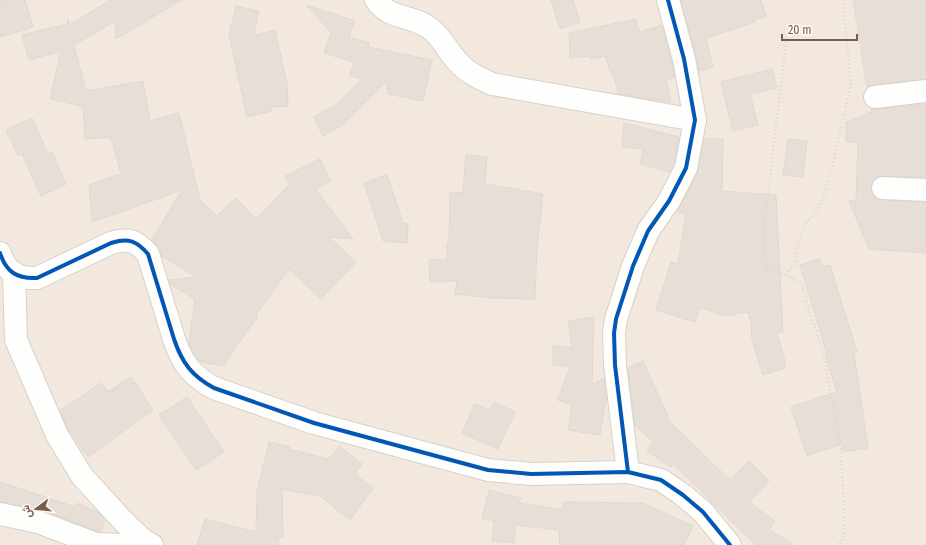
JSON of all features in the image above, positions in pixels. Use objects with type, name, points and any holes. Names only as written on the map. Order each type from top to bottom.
[{"type":"street","points":[[376,0],[379,5],[390,14],[418,21],[431,29],[445,44],[457,62],[473,75],[492,84],[696,120]]},
{"type":"street","points":[[628,472],[615,365],[614,333],[616,319],[648,231],[669,201],[686,168],[696,120],[684,59],[668,0]]},
{"type":"street","points":[[875,97],[926,91]]},
{"type":"street","points":[[883,188],[926,190]]},
{"type":"street","points":[[0,252],[3,262],[9,270],[27,279],[37,278],[111,243],[121,240],[131,241],[141,246],[148,254],[174,340],[184,363],[203,382],[214,388],[314,423],[488,470],[531,474],[628,472],[661,480],[702,512],[730,545]]},
{"type":"street","points":[[14,273],[16,340],[57,435],[82,476],[123,521],[148,542]]},
{"type":"street","points":[[0,514],[38,522],[96,544],[121,545],[148,542]]},
{"type":"path","points":[[786,275],[795,261],[797,247],[804,227],[821,204],[834,159],[851,85],[843,0]]},
{"type":"path","points":[[787,34],[762,235],[766,268],[786,275],[801,283],[824,357],[840,443],[844,503],[844,536],[839,545]]},
{"type":"shaded area","points":[[0,0],[926,0],[926,545],[0,545]]},
{"type":"building","points":[[0,0],[25,0],[33,27],[0,37]]},
{"type":"building","points":[[110,0],[181,0],[116,39],[115,21],[74,45],[86,91],[143,81],[150,121],[179,113],[200,200],[217,216],[236,198],[256,219],[290,184],[285,176],[320,159],[331,181],[315,189],[353,239],[329,237],[356,262],[321,299],[289,269],[256,314],[258,316],[223,366],[201,362],[195,355],[189,344],[195,299],[170,284],[169,280],[196,277],[162,256],[152,240],[182,190],[92,222],[89,185],[121,174],[111,137],[85,139],[83,106],[50,99],[61,51],[29,60],[22,35],[67,24],[68,19],[69,24],[73,23]]},
{"type":"building","points":[[551,0],[573,0],[580,22],[560,29]]},
{"type":"building","points":[[681,0],[761,0],[766,16],[754,20],[755,22],[706,38],[713,67],[699,71]]},
{"type":"building","points":[[853,0],[926,0],[926,79],[867,87]]},
{"type":"building","points":[[306,5],[355,21],[349,37],[369,43],[368,47],[432,60],[423,101],[388,94],[386,82],[343,125],[323,136],[314,117],[337,104],[362,79],[350,76],[354,62],[324,53],[331,32]]},
{"type":"building","points":[[236,6],[259,11],[254,35],[275,30],[287,83],[288,106],[271,107],[272,111],[247,117],[229,35]]},
{"type":"building","points":[[635,19],[640,32],[662,25],[675,77],[666,80],[671,102],[618,94],[614,75],[612,76],[605,56],[591,59],[590,56],[570,58],[569,33]]},
{"type":"building","points":[[772,69],[777,88],[750,94],[758,125],[733,131],[721,82]]},
{"type":"building","points":[[926,104],[926,177],[878,177],[873,181],[871,188],[872,193],[876,198],[882,200],[926,202],[926,253],[869,249],[849,201],[856,201],[858,142],[846,142],[846,122],[871,112],[871,109]]},
{"type":"building","points":[[32,118],[48,154],[52,152],[66,184],[41,196],[22,154],[18,156],[6,130]]},
{"type":"building","points":[[624,123],[679,137],[674,164],[670,172],[640,164],[643,149],[622,147]]},
{"type":"building","points":[[704,139],[723,139],[722,191],[776,195],[783,332],[777,333],[784,357],[785,368],[763,375],[752,340],[751,322],[748,312],[724,316],[700,307],[695,322],[656,310],[671,262],[678,264],[686,214],[678,212],[678,210],[697,174]]},
{"type":"building","points":[[788,139],[807,141],[803,177],[783,175]]},
{"type":"building","points":[[466,155],[487,157],[485,184],[543,194],[537,247],[535,299],[491,298],[455,294],[457,281],[430,282],[429,260],[447,259],[447,243],[449,243],[450,192],[463,193]]},
{"type":"building","points":[[387,175],[403,223],[408,224],[407,243],[383,241],[364,183]]},
{"type":"building","points":[[820,259],[822,267],[830,265],[857,352],[854,353],[868,448],[843,452],[842,444],[807,456],[791,407],[837,392],[800,265]]},
{"type":"building","points":[[594,317],[592,384],[604,379],[606,398],[600,435],[568,430],[572,405],[558,400],[570,366],[553,365],[553,346],[572,347],[568,321]]},
{"type":"building","points":[[643,361],[669,419],[668,420],[730,480],[749,461],[769,481],[749,502],[775,521],[769,529],[793,545],[756,545],[673,464],[671,467],[647,451],[653,442],[635,425],[628,368]]},
{"type":"building","points":[[131,377],[153,410],[88,457],[68,429],[60,411],[101,383],[108,392],[111,390],[114,394],[112,389]]},
{"type":"building","points":[[187,397],[224,452],[196,470],[159,415]]},
{"type":"building","points":[[494,402],[515,412],[498,449],[462,433],[475,404],[490,410]]},
{"type":"building","points":[[269,442],[290,447],[289,449],[329,459],[339,446],[362,464],[355,474],[373,488],[350,520],[320,496],[282,489],[283,537],[274,537],[279,539],[278,545],[197,545],[205,519],[256,532],[257,492]]},
{"type":"building","points":[[0,482],[76,507],[77,503],[99,513],[105,520],[100,532],[42,510],[0,502]]},
{"type":"building","points":[[489,490],[521,498],[519,503],[563,510],[564,502],[643,503],[693,526],[684,545],[560,545],[559,530],[516,525],[514,543],[492,541],[494,521],[482,518]]},
{"type":"cycle path","points":[[628,472],[615,365],[614,333],[616,319],[633,266],[648,231],[669,201],[686,168],[695,120],[684,59],[668,0]]},
{"type":"cycle path","points":[[0,253],[2,260],[13,273],[18,276],[37,278],[111,243],[131,241],[144,249],[148,254],[174,339],[184,362],[194,374],[214,388],[314,423],[488,470],[531,474],[628,472],[661,480],[683,495],[703,512],[730,545]]}]
